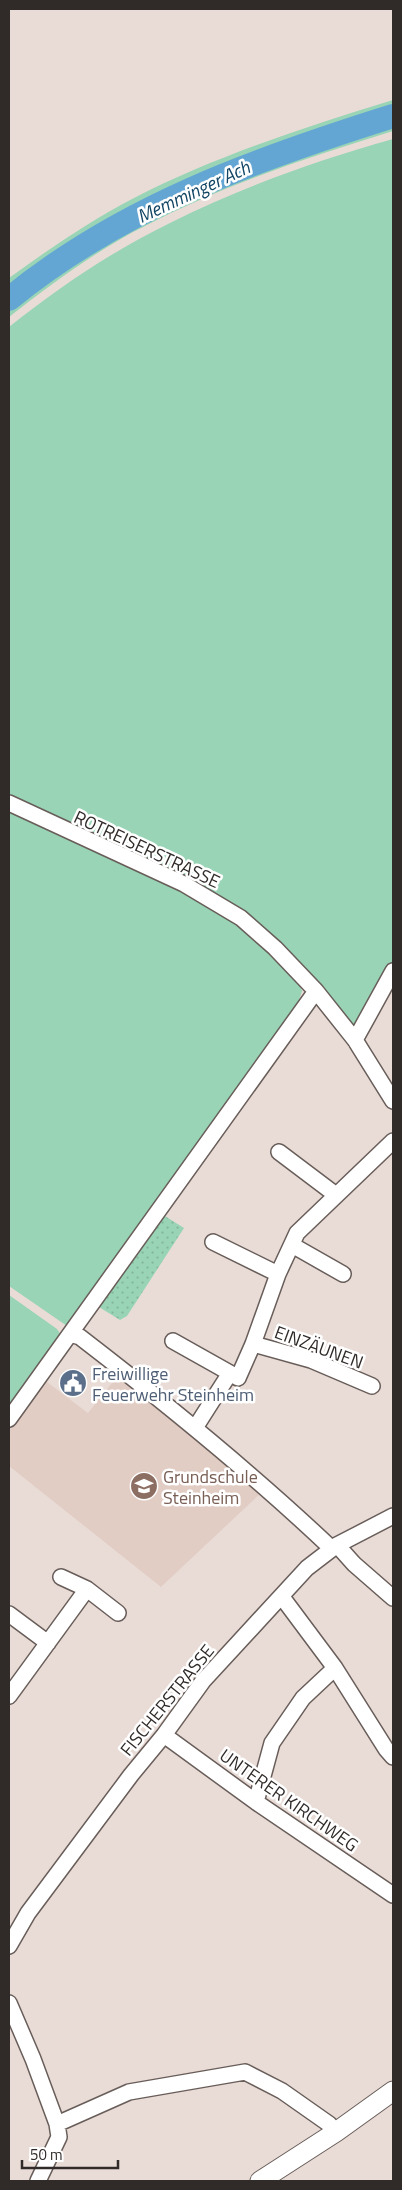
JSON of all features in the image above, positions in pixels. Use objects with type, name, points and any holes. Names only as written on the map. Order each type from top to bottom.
[{"type":"street","name":"ROTREISERSTRASSE","points":[[9,803],[184,884],[241,918],[316,991],[355,1040],[392,1097]]},
{"type":"street","points":[[355,1040],[393,971]]},
{"type":"street","points":[[9,1419],[316,991]]},
{"type":"street","name":"EINZÄUNEN","points":[[195,1428],[230,1373],[238,1378],[253,1344],[278,1274],[297,1233],[393,1141]]},
{"type":"street","points":[[279,1152],[336,1195]]},
{"type":"street","points":[[213,1242],[278,1274]]},
{"type":"street","points":[[292,1245],[343,1274]]},
{"type":"street","points":[[70,1334],[80,1337],[195,1428],[393,1598]]},
{"type":"street","points":[[173,1341],[230,1373]]},
{"type":"street","name":"EINZÄUNEN","points":[[253,1344],[311,1360],[372,1386]]},
{"type":"street","name":"FISCHERSTRASSE","points":[[9,1946],[28,1913],[203,1681],[307,1568],[334,1546],[393,1516]]},
{"type":"street","points":[[61,1577],[87,1589],[118,1613]]},
{"type":"street","points":[[10,1690],[48,1643],[87,1589]]},
{"type":"street","points":[[282,1597],[335,1668],[393,1757]]},
{"type":"street","points":[[9,1614],[48,1643]]},
{"type":"street","points":[[256,1802],[272,1743],[303,1698],[335,1668]]},
{"type":"street","name":"UNTERER KIRCHWEG","points":[[164,1735],[256,1802],[393,1895]]},
{"type":"street","points":[[9,2003],[33,2059],[59,2137],[38,2181]]},
{"type":"street","points":[[56,2124],[129,2092],[245,2072],[282,2091],[328,2124],[336,2132]]},
{"type":"street","points":[[260,2181],[336,2132],[393,2091]]},
{"type":"shaded area","name":"Grundschule Steinheim","points":[[119,1374],[261,1493],[161,1587],[9,1466],[9,1427],[43,1379],[88,1413]]},
{"type":"green space","points":[[393,100],[393,131],[267,173],[175,211],[127,235],[92,257],[9,317],[9,278],[39,256],[102,216],[165,183],[261,143]]},
{"type":"green space","points":[[393,139],[393,962],[371,1007],[359,1022],[353,1025],[263,930],[9,797],[9,327],[88,270],[172,222],[226,197],[281,175]]},
{"type":"green space","points":[[9,810],[184,889],[245,929],[299,983],[302,991],[297,1006],[67,1326],[9,1286]]},
{"type":"green space","points":[[160,1213],[184,1228],[127,1316],[120,1320],[99,1307]]},
{"type":"green space","points":[[9,1295],[57,1329],[61,1335],[9,1409]]},
{"type":"waterway","name":"Memminger Ach","points":[[9,299],[52,266],[97,238],[144,212],[192,189],[291,150],[393,116]]},
{"type":"place","name":"Freiwillige Feuerwehr Steinheim","points":[[73,1383]]},
{"type":"place","name":"Grundschule Steinheim","points":[[144,1486]]}]
